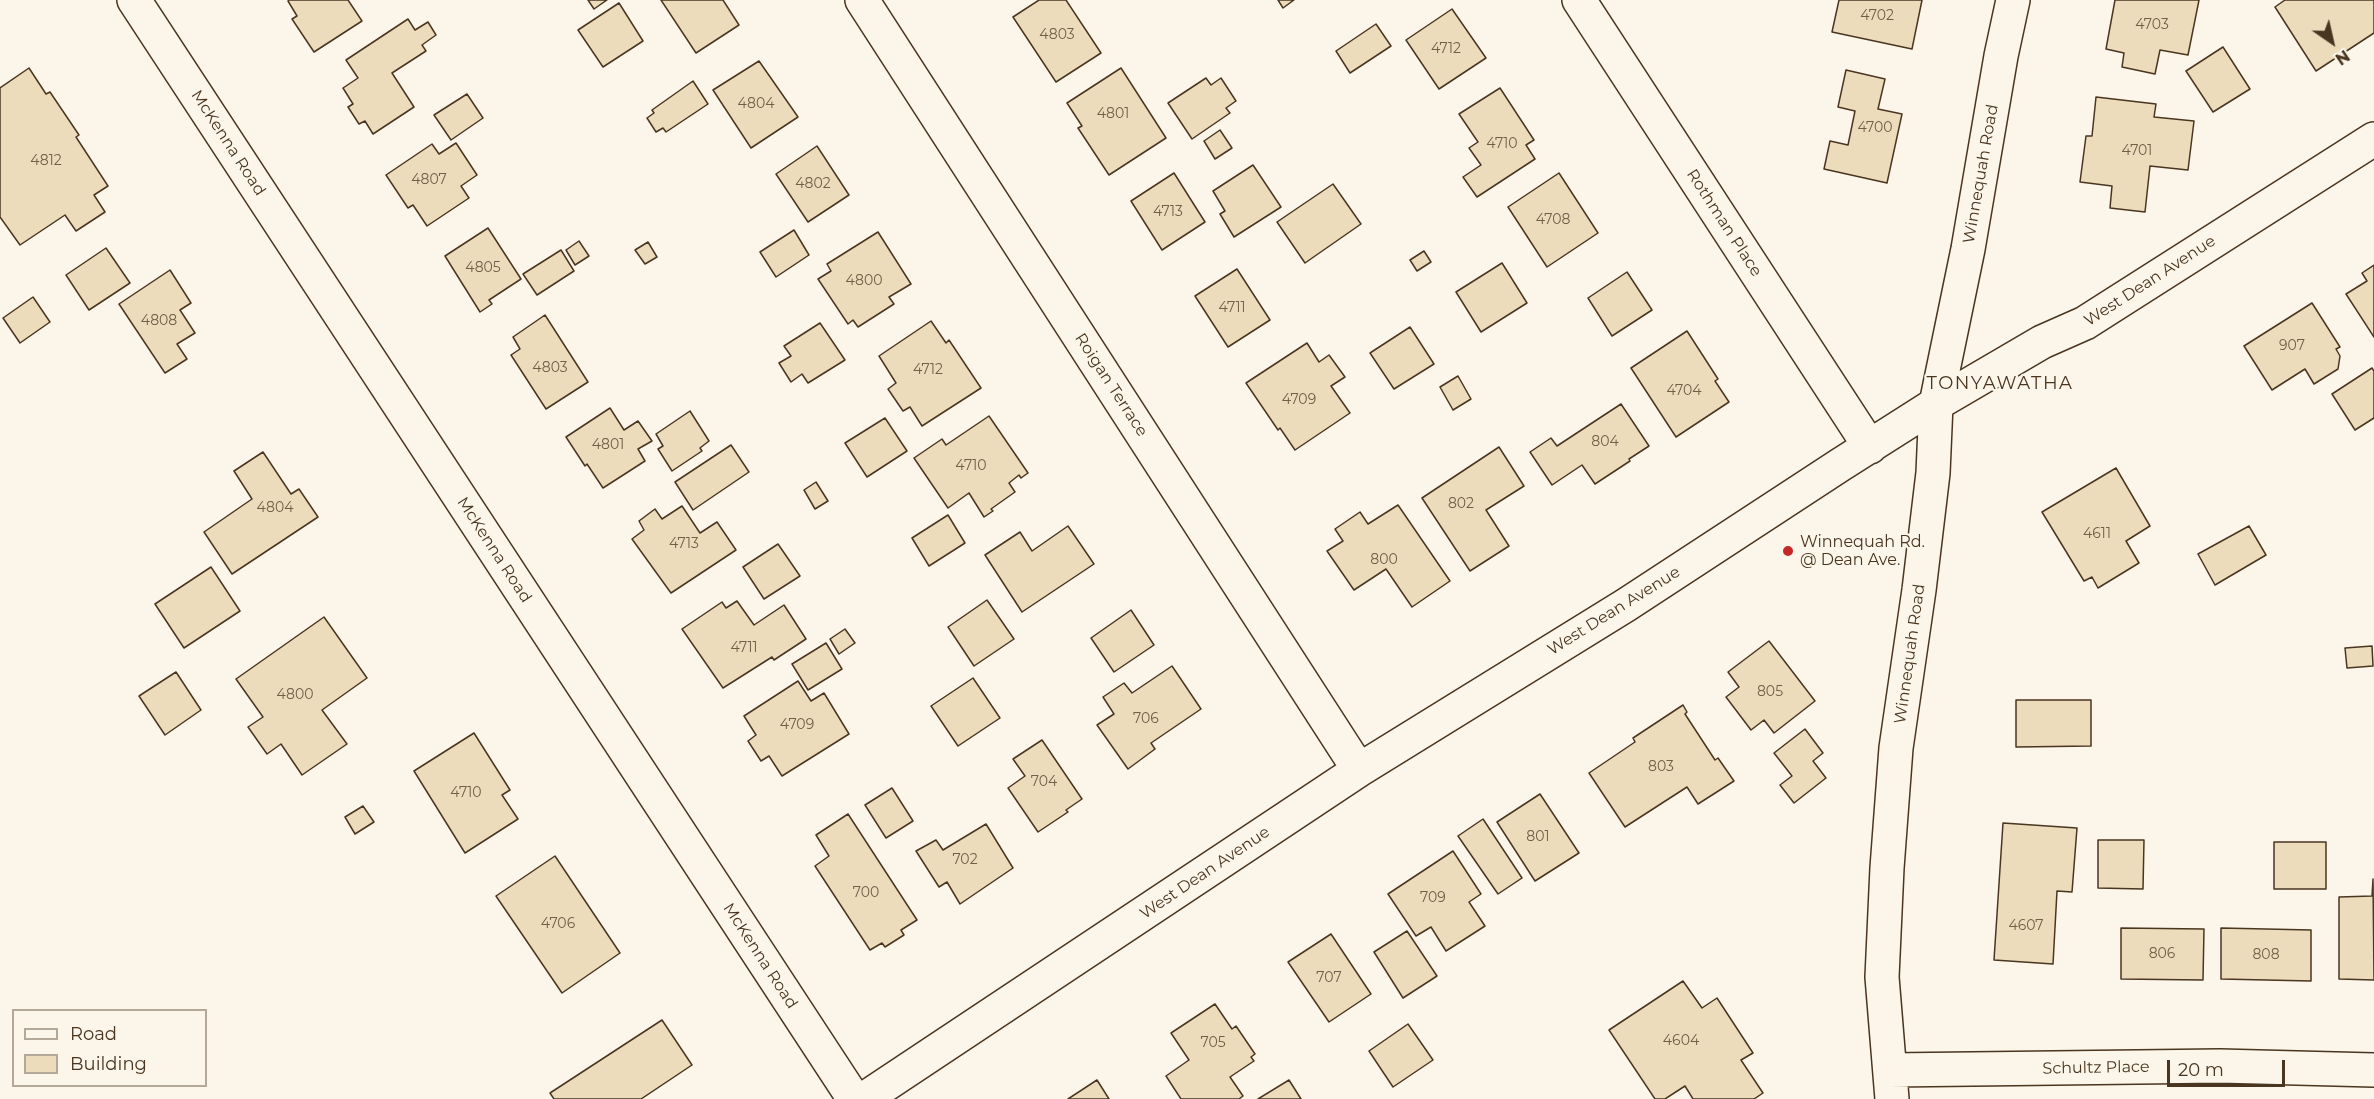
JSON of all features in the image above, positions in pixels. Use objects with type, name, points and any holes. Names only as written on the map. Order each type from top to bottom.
[{"type":"street","name":"McKenna Road","points":[[134,0],[854,1099]]},
{"type":"street","name":"Roigan Terrace","points":[[862,0],[1359,770]]},
{"type":"street","name":"Rothman Place","points":[[1579,0],[1870,447]]},
{"type":"street","name":"Winnequah Road","points":[[1891,1085],[1882,976],[1896,748],[1933,473],[1936,405],[1968,249],[2013,0]]},
{"type":"street","name":"West Dean Avenue","points":[[864,1099],[1359,770],[1626,604],[1936,405],[2042,342],[2085,323],[2374,139]]},
{"type":"street","name":"Schultz Place","points":[[1891,1085],[2220,1066],[2374,1070]]},
{"type":"building","points":[[289,0],[348,0],[362,21],[314,52],[292,19],[297,16]]},
{"type":"building","points":[[588,0],[607,0],[594,9]]},
{"type":"building","points":[[661,0],[723,0],[739,25],[696,53]]},
{"type":"building","points":[[1039,0],[1066,0],[1101,53],[1056,82],[1013,17]]},
{"type":"building","points":[[1278,0],[1294,0],[1283,8]]},
{"type":"building","points":[[1839,0],[1922,0],[1912,49],[1832,32]]},
{"type":"building","points":[[2115,0],[2199,0],[2188,55],[2160,50],[2155,74],[2122,67],[2124,53],[2106,49]]},
{"type":"building","points":[[2285,0],[2374,0],[2374,33],[2316,71],[2275,7]]},
{"type":"building","points":[[619,3],[643,41],[603,67],[578,30]]},
{"type":"building","points":[[1452,9],[1486,58],[1439,89],[1406,40]]},
{"type":"building","points":[[408,19],[415,30],[428,22],[436,35],[422,45],[426,51],[392,73],[414,107],[373,134],[365,121],[359,124],[348,107],[353,104],[343,88],[358,78],[346,60]]},
{"type":"building","points":[[1376,24],[1391,46],[1350,73],[1336,51]]},
{"type":"building","points":[[2223,47],[2250,89],[2213,112],[2186,71]]},
{"type":"building","points":[[759,61],[798,117],[751,148],[713,90]]},
{"type":"building","points":[[29,68],[46,94],[50,92],[79,135],[76,137],[108,186],[94,195],[105,212],[76,231],[65,215],[20,245],[0,217],[0,88]]},
{"type":"building","points":[[1121,68],[1166,138],[1109,175],[1078,128],[1082,126],[1067,103]]},
{"type":"building","points":[[1846,70],[1885,79],[1878,109],[1902,114],[1887,183],[1824,169],[1830,141],[1848,145],[1855,111],[1838,107]]},
{"type":"building","points":[[1206,78],[1211,85],[1221,78],[1236,101],[1226,108],[1230,113],[1192,139],[1168,103]]},
{"type":"building","points":[[693,81],[708,104],[666,132],[663,128],[656,132],[647,118],[654,113],[652,110]]},
{"type":"building","points":[[1500,88],[1534,140],[1526,145],[1535,159],[1477,197],[1463,177],[1481,165],[1469,148],[1478,142],[1459,114]]},
{"type":"building","points":[[467,94],[483,118],[451,140],[434,115]]},
{"type":"building","points":[[2096,97],[2156,104],[2154,117],[2194,121],[2188,170],[2150,166],[2145,212],[2110,208],[2112,186],[2080,182],[2086,136],[2092,136]]},
{"type":"building","points":[[1220,130],[1232,148],[1215,159],[1204,141]]},
{"type":"building","points":[[456,143],[477,175],[461,186],[469,198],[427,226],[413,205],[408,208],[386,175],[432,144],[439,154]]},
{"type":"building","points":[[817,146],[849,195],[808,222],[776,174]]},
{"type":"building","points":[[1253,165],[1281,207],[1234,237],[1220,214],[1225,211],[1213,191]]},
{"type":"building","points":[[1174,173],[1205,222],[1162,250],[1131,201]]},
{"type":"building","points":[[1559,173],[1598,233],[1547,267],[1508,207]]},
{"type":"building","points":[[1333,184],[1361,224],[1305,263],[1277,222]]},
{"type":"building","points":[[488,228],[521,279],[489,300],[492,304],[480,312],[445,256]]},
{"type":"building","points":[[794,230],[809,255],[776,277],[760,252]]},
{"type":"building","points":[[878,232],[911,284],[889,297],[894,304],[858,327],[853,320],[848,324],[818,279],[831,271],[827,264]]},
{"type":"building","points":[[579,241],[589,256],[575,265],[566,250]]},
{"type":"building","points":[[648,242],[657,257],[645,264],[635,250]]},
{"type":"building","points":[[106,248],[130,283],[89,310],[66,275]]},
{"type":"building","points":[[561,250],[574,271],[537,295],[523,274]]},
{"type":"building","points":[[1424,251],[1431,262],[1417,271],[1410,260]]},
{"type":"building","points":[[1502,263],[1527,303],[1481,332],[1456,292]]},
{"type":"building","points":[[2374,265],[2374,337],[2346,294],[2367,281],[2362,273]]},
{"type":"building","points":[[1237,269],[1270,320],[1228,347],[1195,296]]},
{"type":"building","points":[[170,270],[191,303],[180,310],[195,333],[177,344],[187,359],[165,373],[119,304]]},
{"type":"building","points":[[1627,272],[1652,310],[1612,336],[1588,298]]},
{"type":"building","points":[[33,297],[50,322],[20,343],[3,318]]},
{"type":"building","points":[[2312,303],[2340,347],[2336,349],[2340,356],[2338,369],[2314,384],[2305,369],[2272,390],[2244,346]]},
{"type":"building","points":[[545,315],[588,382],[546,409],[511,355],[520,349],[513,337]]},
{"type":"building","points":[[931,321],[946,343],[949,340],[981,388],[922,426],[910,407],[903,411],[888,389],[896,383],[879,356]]},
{"type":"building","points":[[820,323],[845,360],[808,383],[802,374],[791,382],[779,363],[791,356],[784,346]]},
{"type":"building","points":[[1410,327],[1434,364],[1394,389],[1370,353]]},
{"type":"building","points":[[1687,331],[1718,379],[1715,381],[1729,402],[1676,437],[1631,368]]},
{"type":"building","points":[[1307,343],[1319,362],[1329,355],[1345,377],[1331,386],[1350,413],[1295,450],[1280,428],[1278,430],[1246,383]]},
{"type":"building","points":[[2372,368],[2374,371],[2374,418],[2355,430],[2332,394]]},
{"type":"building","points":[[1458,376],[1471,399],[1453,410],[1440,387]]},
{"type":"building","points":[[1621,404],[1649,446],[1595,484],[1582,465],[1552,485],[1530,452],[1551,438],[1557,446]]},
{"type":"building","points":[[610,408],[624,430],[638,421],[652,441],[638,449],[645,461],[603,488],[566,437]]},
{"type":"building","points":[[690,411],[709,441],[700,448],[702,451],[672,471],[658,449],[663,446],[656,434]]},
{"type":"building","points":[[989,416],[1028,473],[1021,478],[1019,475],[1009,483],[1015,492],[991,509],[993,511],[984,517],[969,493],[948,508],[914,458],[942,439],[946,445]]},
{"type":"building","points":[[885,418],[907,451],[867,477],[845,443]]},
{"type":"building","points":[[731,445],[749,472],[693,510],[675,482]]},
{"type":"building","points":[[1499,447],[1524,486],[1486,510],[1509,546],[1470,571],[1422,498]]},
{"type":"building","points":[[263,452],[291,494],[299,489],[318,517],[232,574],[204,532],[252,499],[234,471]]},
{"type":"building","points":[[2116,468],[2150,526],[2126,541],[2139,563],[2098,588],[2092,577],[2084,581],[2042,512]]},
{"type":"building","points":[[816,482],[828,501],[815,509],[804,490]]},
{"type":"building","points":[[1398,505],[1450,581],[1412,607],[1386,569],[1354,590],[1327,551],[1343,541],[1335,529],[1360,512],[1368,524]]},
{"type":"building","points":[[682,506],[700,533],[717,522],[736,550],[671,593],[632,539],[644,530],[639,521],[655,509],[662,519]]},
{"type":"building","points":[[948,515],[965,543],[929,566],[912,538]]},
{"type":"building","points":[[1068,526],[1094,564],[1022,612],[985,555],[1020,532],[1032,551]]},
{"type":"building","points":[[2249,526],[2266,555],[2215,585],[2198,554]]},
{"type":"building","points":[[778,544],[800,576],[764,599],[743,567]]},
{"type":"building","points":[[211,567],[240,611],[184,648],[155,604]]},
{"type":"building","points":[[987,600],[1014,639],[974,666],[948,627]]},
{"type":"building","points":[[737,601],[754,625],[784,605],[806,639],[774,660],[772,657],[723,688],[682,629],[722,602],[726,608]]},
{"type":"building","points":[[1131,610],[1154,645],[1114,672],[1091,638]]},
{"type":"building","points":[[324,617],[367,678],[322,710],[347,744],[302,775],[281,744],[267,754],[248,727],[263,717],[236,679]]},
{"type":"building","points":[[845,629],[855,643],[839,654],[830,639]]},
{"type":"building","points":[[1769,641],[1815,701],[1774,733],[1764,720],[1751,730],[1726,697],[1739,687],[1728,672]]},
{"type":"building","points":[[826,643],[842,669],[808,690],[792,664]]},
{"type":"building","points":[[2372,646],[2373,666],[2347,668],[2345,648]]},
{"type":"building","points":[[1172,666],[1201,709],[1151,743],[1155,749],[1128,769],[1097,725],[1114,714],[1103,697],[1124,683],[1132,693]]},
{"type":"building","points":[[176,672],[201,710],[165,735],[139,696]]},
{"type":"building","points":[[973,678],[1000,718],[958,746],[931,706]]},
{"type":"building","points":[[798,681],[811,701],[824,693],[849,734],[782,776],[769,756],[761,761],[748,741],[756,735],[744,716]]},
{"type":"building","points":[[2016,700],[2091,700],[2091,746],[2016,747]]},
{"type":"building","points":[[1683,705],[1687,712],[1685,714],[1715,760],[1718,758],[1734,781],[1698,804],[1687,787],[1625,827],[1589,773],[1635,742],[1633,738]]},
{"type":"building","points":[[1805,729],[1823,753],[1813,761],[1826,778],[1794,803],[1780,785],[1792,776],[1774,753]]},
{"type":"building","points":[[474,733],[510,790],[502,795],[518,819],[465,853],[414,771]]},
{"type":"building","points":[[1042,740],[1082,799],[1066,810],[1068,812],[1038,832],[1008,788],[1025,776],[1013,759]]},
{"type":"building","points":[[892,788],[913,821],[886,838],[865,805]]},
{"type":"building","points":[[1540,794],[1579,853],[1535,881],[1497,822]]},
{"type":"building","points":[[363,806],[374,822],[355,834],[345,817]]},
{"type":"building","points":[[848,814],[917,920],[901,930],[904,935],[885,947],[882,943],[870,950],[815,866],[829,856],[816,835]]},
{"type":"building","points":[[1483,819],[1522,878],[1498,894],[1458,836]]},
{"type":"building","points":[[2003,823],[2077,828],[2072,892],[2057,891],[2053,964],[1994,960]]},
{"type":"building","points":[[986,824],[1013,868],[960,904],[947,882],[939,887],[916,851],[936,840],[943,850]]},
{"type":"building","points":[[2098,840],[2144,840],[2143,889],[2098,888]]},
{"type":"building","points":[[2274,842],[2326,842],[2326,889],[2274,889]]},
{"type":"building","points":[[1453,851],[1481,894],[1469,902],[1485,926],[1446,951],[1431,927],[1416,936],[1388,894]]},
{"type":"building","points":[[555,856],[620,953],[562,993],[496,896]]},
{"type":"building","points":[[2373,879],[2374,980],[2339,979],[2339,897],[2372,896]]},
{"type":"building","points":[[2121,928],[2204,929],[2203,980],[2121,979]]},
{"type":"building","points":[[2221,928],[2311,930],[2311,981],[2221,979]]},
{"type":"building","points":[[1407,931],[1437,976],[1403,998],[1374,952]]},
{"type":"building","points":[[1331,934],[1371,994],[1329,1022],[1288,962]]},
{"type":"building","points":[[1683,981],[1702,1008],[1717,998],[1753,1053],[1741,1060],[1763,1093],[1754,1099],[1693,1099],[1685,1086],[1665,1099],[1655,1099],[1609,1030]]},
{"type":"building","points":[[1215,1004],[1232,1029],[1236,1026],[1255,1054],[1251,1057],[1254,1061],[1230,1077],[1243,1096],[1239,1099],[1181,1099],[1166,1076],[1189,1060],[1171,1033]]},
{"type":"building","points":[[662,1020],[692,1065],[641,1099],[554,1099],[550,1093]]},
{"type":"building","points":[[1408,1024],[1433,1060],[1393,1087],[1369,1051]]},
{"type":"building","points":[[1097,1080],[1109,1099],[1068,1099]]},
{"type":"building","points":[[1289,1080],[1301,1099],[1258,1099]]},
{"type":"place","name":"Winnequah Rd. @ Dean Ave.","points":[[1788,551]]},
{"type":"district","name":"TONYAWATHA","points":[[2000,384]]}]
